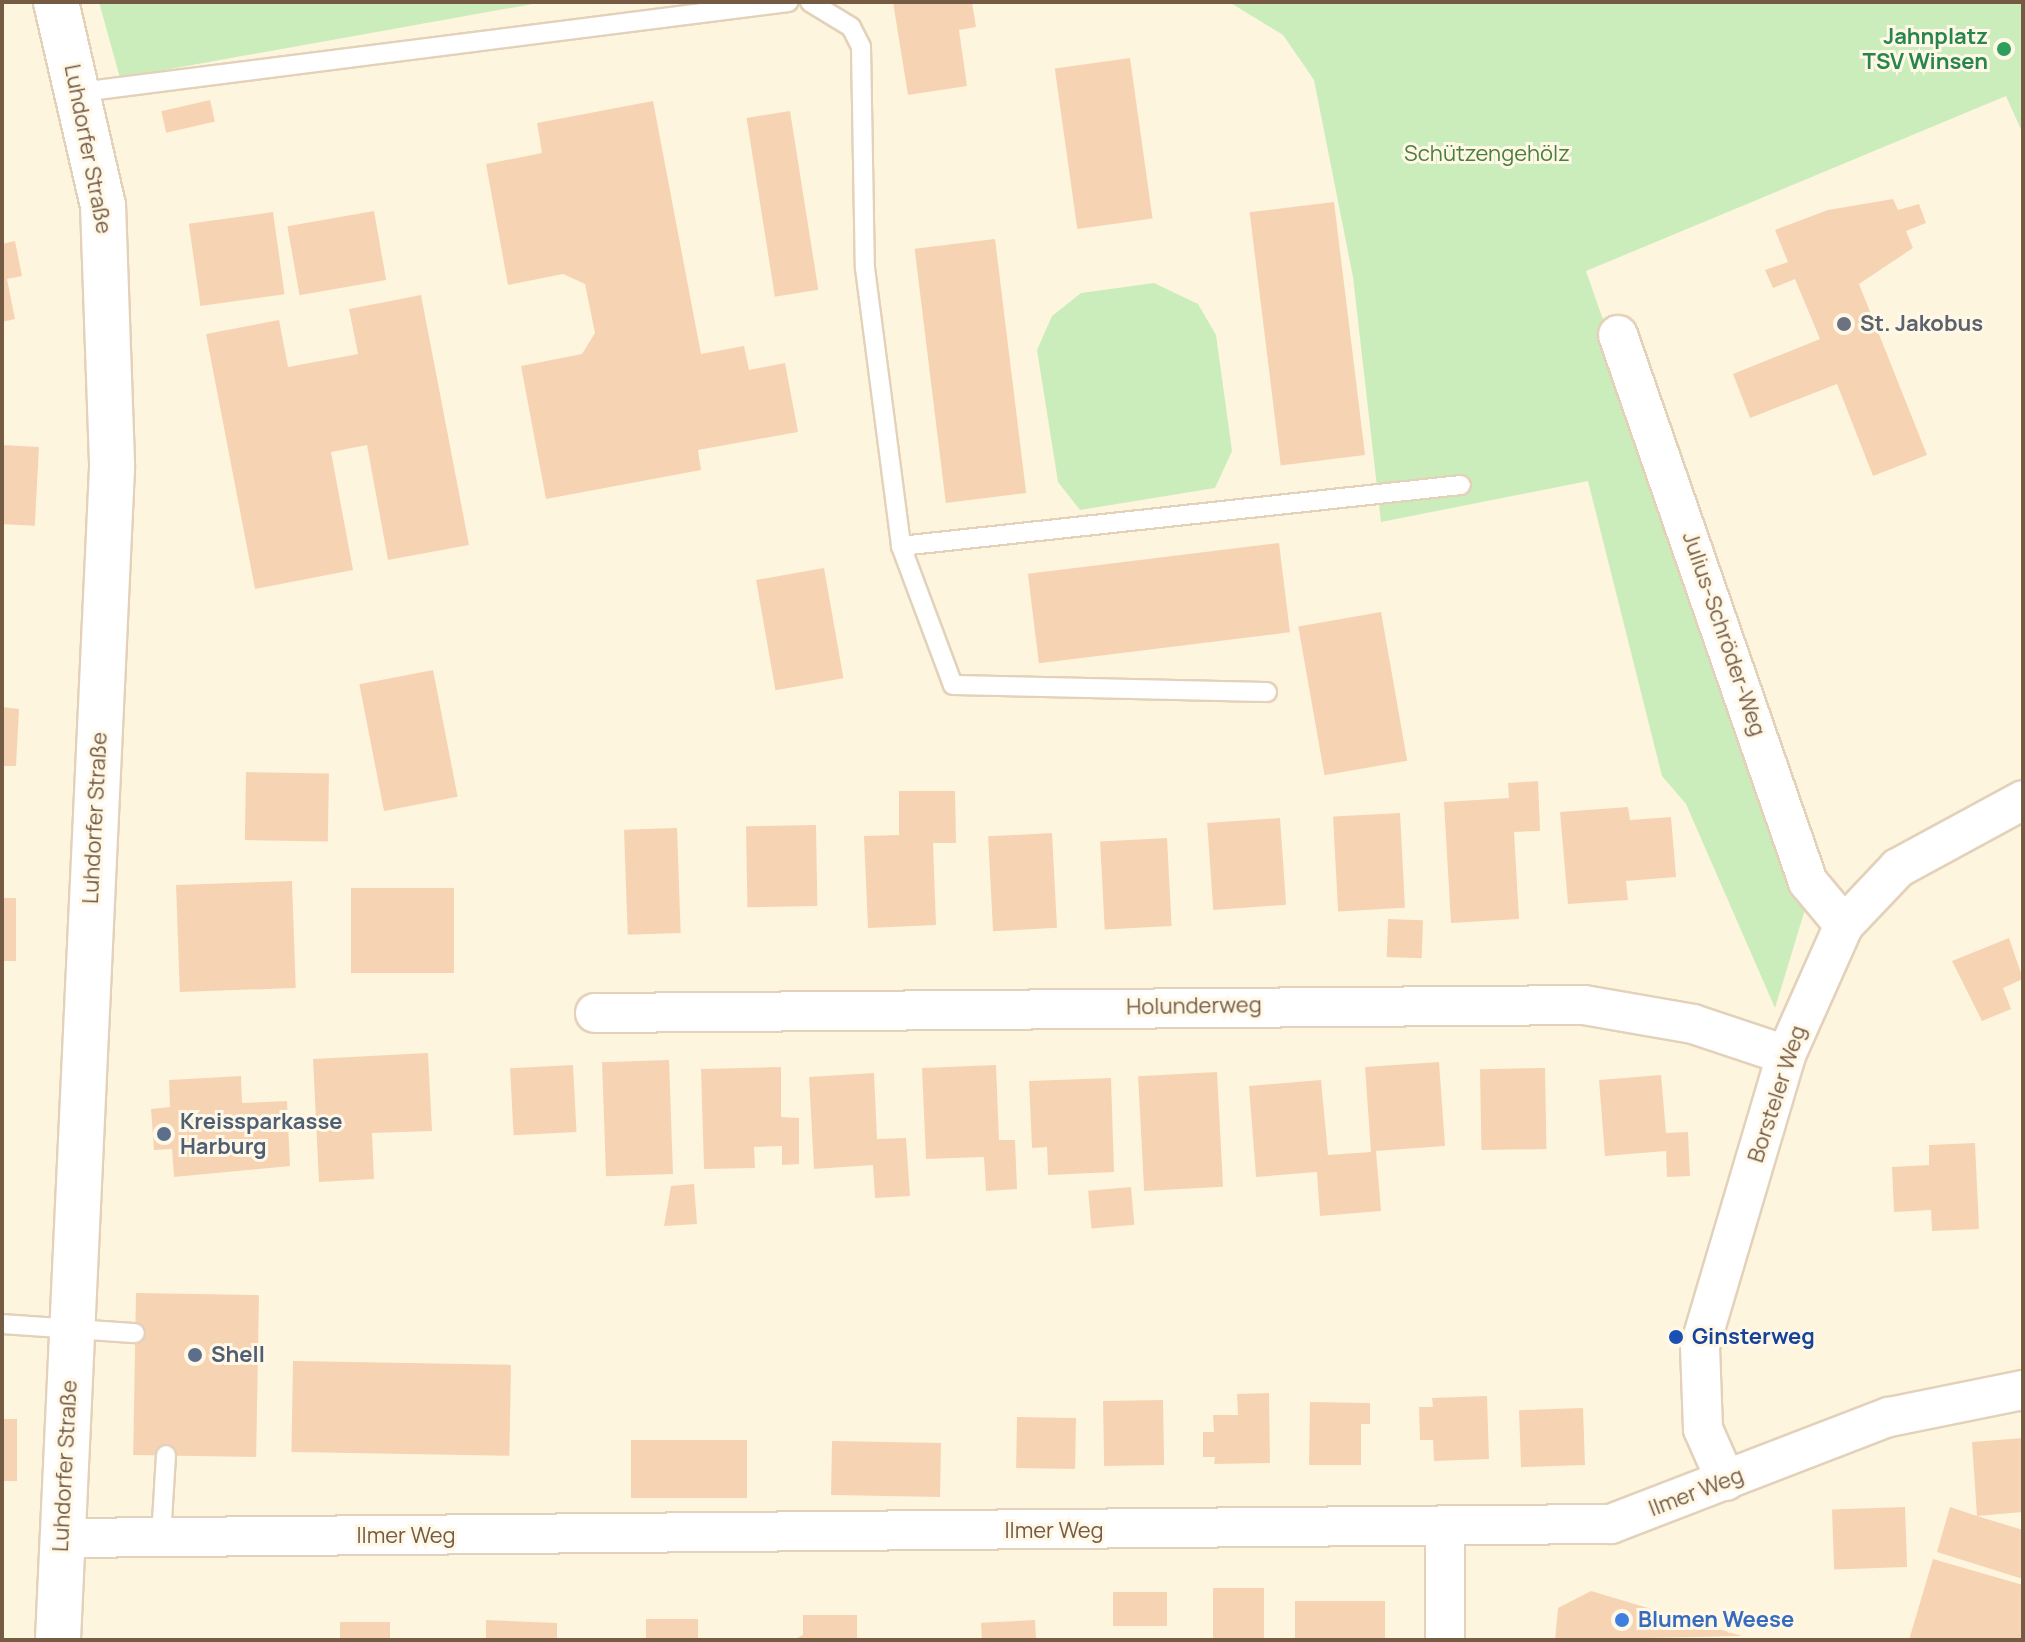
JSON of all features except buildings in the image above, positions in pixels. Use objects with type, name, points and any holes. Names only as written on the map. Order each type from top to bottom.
[{"type":"main road","name":"Luhdorfer Straße","points":[[56,2],[81,92],[110,292],[112,468],[58,1640]]},
{"type":"street","name":"Julius-Schröder-Weg","points":[[1618,335],[1808,882],[1844,925]]},
{"type":"street","name":"Borsteler Weg","points":[[1726,1481],[1703,1429],[1700,1346],[1786,1055],[1844,925],[1898,868],[2023,800]]},
{"type":"street","name":"Holunderweg","points":[[595,1013],[1584,1005],[1693,1024],[1786,1055]]},
{"type":"street","name":"Ilmer Weg","points":[[62,1538],[1445,1529],[1611,1524],[1889,1417],[2023,1390]]},
{"type":"street","points":[[1445,1529],[1445,1640]]},
{"type":"lane","points":[[81,92],[788,2]]},
{"type":"lane","points":[[810,2],[851,27],[861,47],[865,268],[901,546],[953,685],[1267,692]]},
{"type":"lane","points":[[901,546],[1461,485]]},
{"type":"lane","points":[[2,1324],[72,1326],[135,1333]]},
{"type":"lane","points":[[161,1537],[166,1455]]},
{"type":"green space","points":[[99,2],[544,2],[120,78]]},
{"type":"green space","name":"Schützengehölz","points":[[1229,2],[2023,2],[2023,134],[2006,96],[1586,271],[1807,903],[1775,1008],[1686,804],[1662,776],[1588,481],[1381,522],[1353,277],[1314,80],[1283,35]]},
{"type":"green space","points":[[1154,283],[1198,304],[1216,335],[1232,451],[1215,488],[1080,510],[1058,482],[1037,350],[1052,316],[1081,293]]},
{"type":"place","name":"Jahnplatz TSV Winsen","points":[[2004,49]]},
{"type":"place","name":"St. Jakobus","points":[[1844,324]]},
{"type":"place","name":"Kreissparkasse Harburg","points":[[164,1134]]},
{"type":"place","name":"Ginsterweg","points":[[1676,1337]]},
{"type":"place","name":"Shell","points":[[195,1355]]},
{"type":"place","name":"Blumen Weese","points":[[1622,1620]]}]
